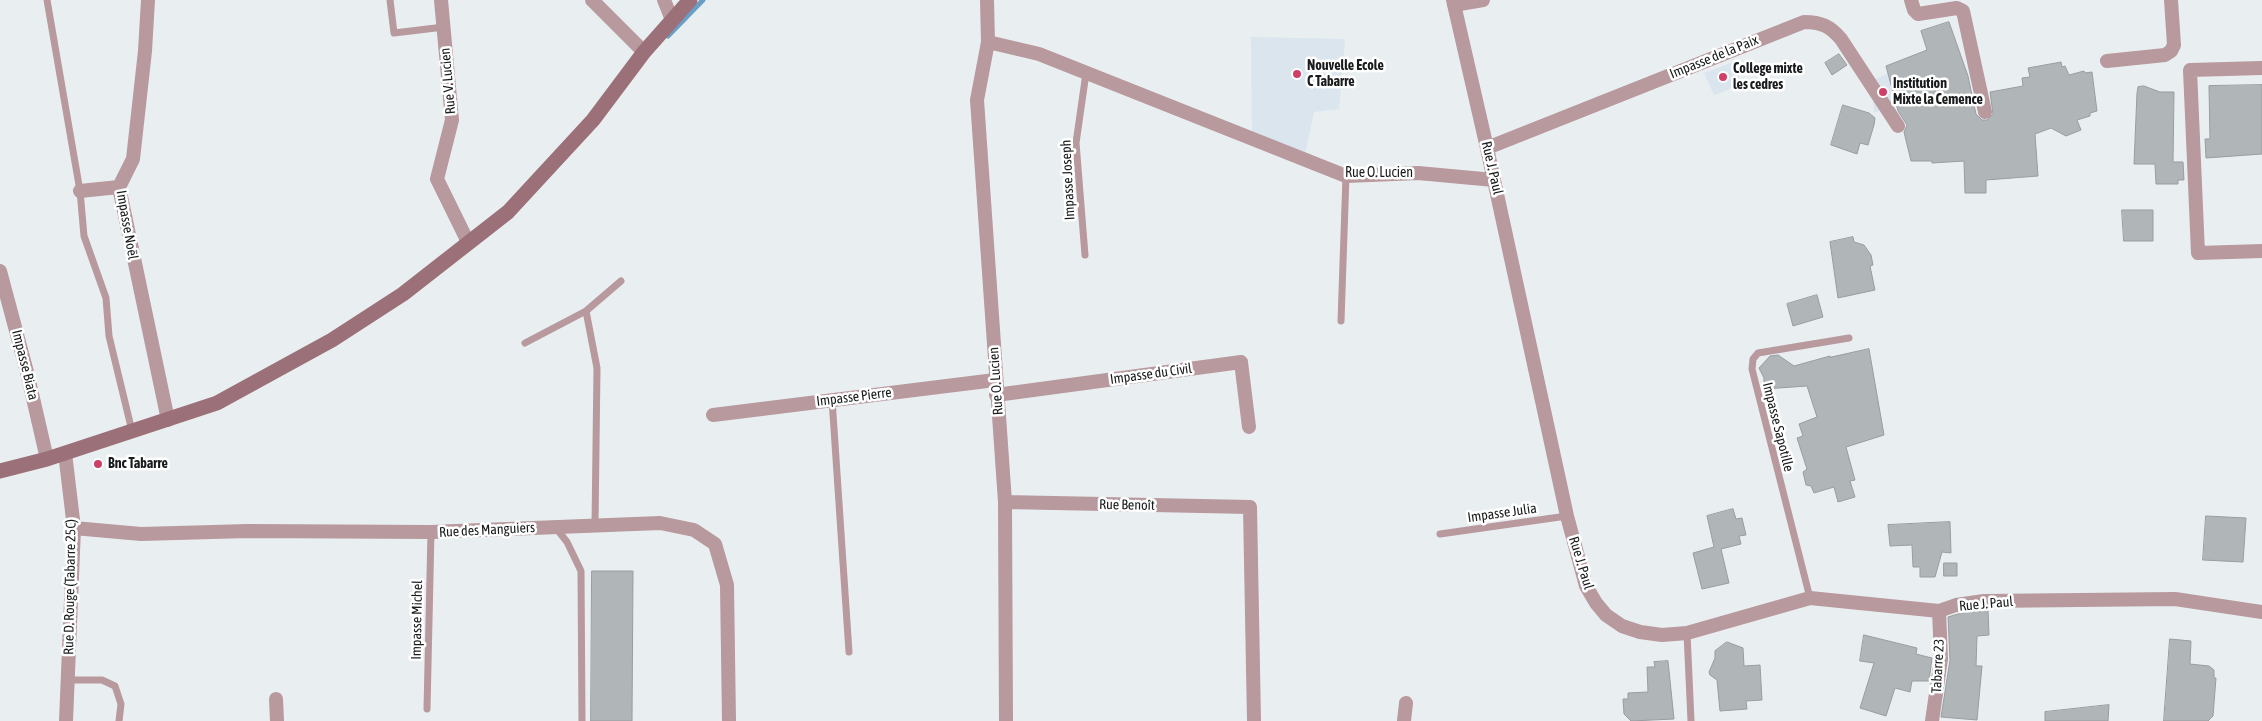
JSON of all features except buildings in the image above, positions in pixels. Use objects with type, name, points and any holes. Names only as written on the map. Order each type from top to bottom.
[{"type":"main road","points":[[0,471],[47,459],[217,403],[332,340],[403,294],[508,212],[593,120],[644,52],[690,0]]},
{"type":"street","name":"Impasse Noël","points":[[148,0],[145,51],[133,159],[119,187],[168,420]]},
{"type":"street","name":"Rue V. Lucien","points":[[441,0],[452,120],[436,179],[468,242]]},
{"type":"street","points":[[592,0],[644,52]]},
{"type":"street","points":[[664,0],[672,20]]},
{"type":"street","name":"Rue O. Lucien","points":[[987,0],[988,42],[977,100],[996,395],[1005,502],[1006,721]]},
{"type":"street","points":[[1453,2],[1484,0]]},
{"type":"street","points":[[1911,0],[1914,10],[1918,14],[1957,8],[1962,11],[1985,112]]},
{"type":"street","points":[[2107,61],[2165,55],[2171,51],[2174,45],[2171,0]]},
{"type":"street","name":"Rue J. Paul","points":[[1453,2],[1487,148],[1567,516],[1586,586],[1606,615],[1622,626],[1640,632],[1662,635],[1687,634],[1810,598],[1939,611],[1956,605],[1984,601],[2175,599],[2262,612]]},
{"type":"street","name":"Impasse de la Paix","points":[[1487,148],[1804,22],[1819,22],[1832,28],[1898,126]]},
{"type":"street","name":"Rue O. Lucien","points":[[988,42],[1038,54],[1346,176],[1418,172],[1494,180]]},
{"type":"street","points":[[2262,68],[2190,70],[2198,253],[2262,250]]},
{"type":"street","points":[[80,191],[119,187]]},
{"type":"street","name":"Impasse Biata","points":[[0,271],[27,372],[47,459]]},
{"type":"street","name":"Impasse du Civil","points":[[996,395],[1241,362],[1249,427]]},
{"type":"street","name":"Impasse Pierre","points":[[713,414],[995,380]]},
{"type":"street","name":"Rue D. Rouge (Tabarre 25C)","points":[[64,453],[74,528],[66,721]]},
{"type":"street","name":"Rue Benoît","points":[[1005,502],[1250,507],[1254,721]]},
{"type":"street","name":"Rue des Manguiers","points":[[74,528],[141,534],[248,531],[431,532],[660,523],[694,530],[715,544],[727,585],[729,721]]},
{"type":"street","name":"Tabarre 23","points":[[1932,721],[1941,659],[1939,611]]},
{"type":"street","points":[[276,700],[277,721]]},
{"type":"street","points":[[1404,721],[1406,703]]},
{"type":"lane","points":[[48,0],[80,191],[84,236],[106,298],[109,336],[132,431]]},
{"type":"lane","points":[[390,0],[394,33],[444,27]]},
{"type":"lane","name":"Impasse Joseph","points":[[1085,255],[1076,143],[1086,73]]},
{"type":"lane","points":[[1341,321],[1346,176]]},
{"type":"lane","points":[[525,343],[586,311],[621,281]]},
{"type":"lane","points":[[586,311],[597,368],[595,525]]},
{"type":"lane","name":"Impasse Sapotille","points":[[1810,598],[1754,384],[1752,364],[1758,353],[1849,338]]},
{"type":"lane","points":[[832,399],[850,652]]},
{"type":"lane","name":"Impasse Julia","points":[[1440,534],[1567,516]]},
{"type":"lane","points":[[555,527],[567,542],[580,571],[582,721]]},
{"type":"lane","name":"Impasse Michel","points":[[427,708],[431,532]]},
{"type":"lane","points":[[1687,634],[1691,721]]},
{"type":"lane","points":[[68,680],[102,680],[115,686],[121,704],[119,721]]},
{"type":"shaded area","name":"Nouvelle Ecole C Tabarre","points":[[1251,37],[1345,39],[1339,109],[1314,112],[1304,159],[1252,144]]},
{"type":"shaded area","name":"College mixte les cedres","points":[[1736,61],[1740,81],[1728,90],[1714,95],[1704,73]]},
{"type":"shaded area","name":"Institution Mixte la Cemence","points":[[1889,73],[1899,103],[1874,113],[1871,81]]},
{"type":"waterway","points":[[668,36],[703,0]]},
{"type":"place","name":"Nouvelle Ecole C Tabarre","points":[[1297,74]]},
{"type":"place","name":"College mixte les cedres","points":[[1723,77]]},
{"type":"place","name":"Institution Mixte la Cemence","points":[[1883,92]]},
{"type":"place","name":"Bnc Tabarre","points":[[98,464]]}]
